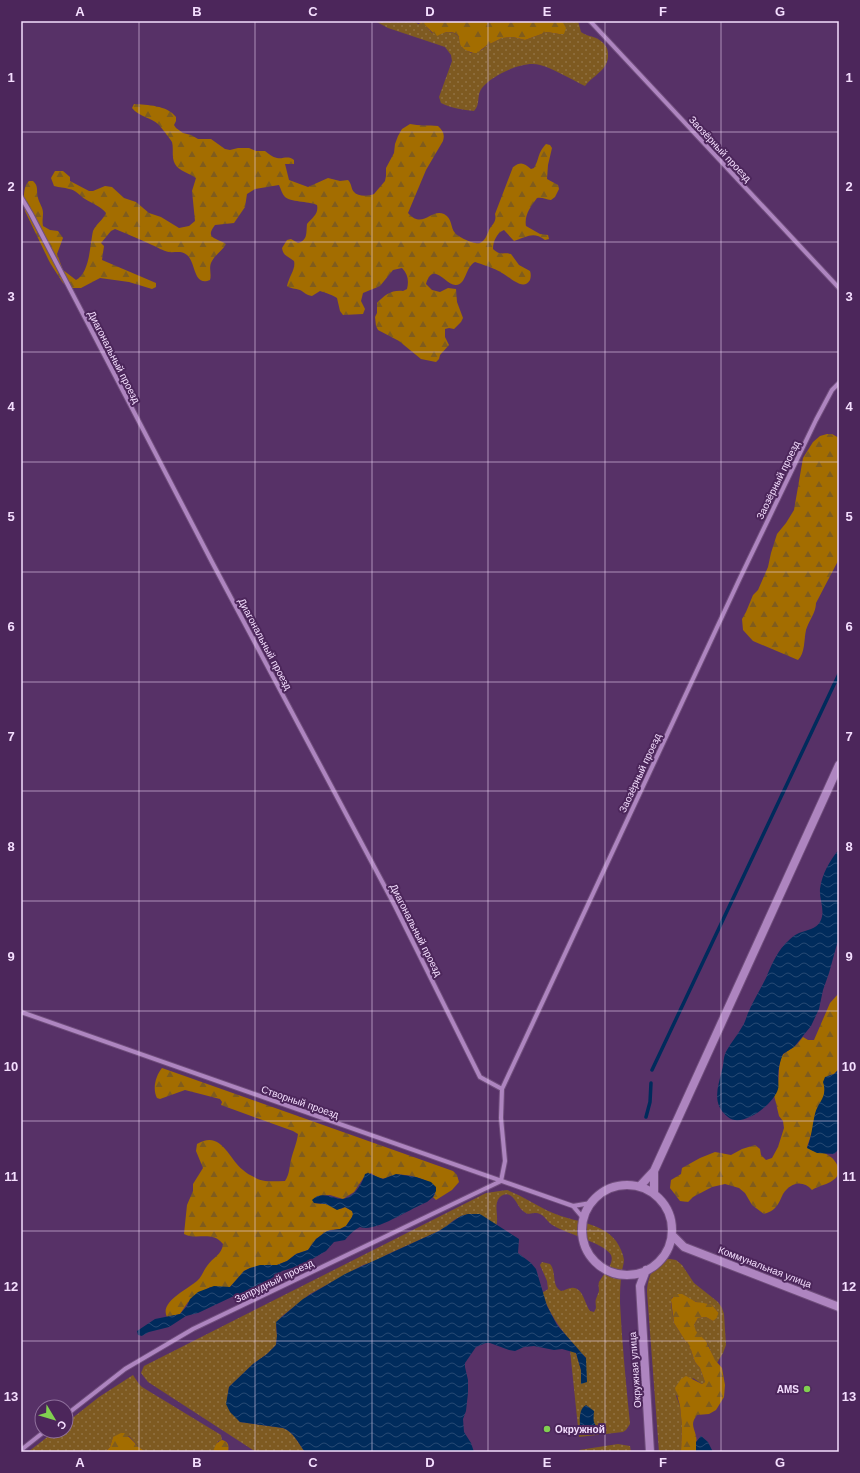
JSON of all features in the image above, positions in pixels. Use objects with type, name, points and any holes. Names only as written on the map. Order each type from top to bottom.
[{"type":"main road","points":[[640,1186],[654,1171],[839,765]]},
{"type":"main road","points":[[654,1171],[654,1193]]},
{"type":"main road","points":[[625,1184],[640,1186],[654,1193],[664,1204],[671,1218],[672,1235],[661,1260],[646,1270],[631,1274],[621,1274],[607,1270],[595,1262],[587,1250],[582,1236],[584,1219],[588,1208],[597,1196],[610,1188],[625,1184]]},
{"type":"main road","points":[[672,1235],[684,1247]]},
{"type":"main road","points":[[666,1251],[684,1247]]},
{"type":"main road","name":"Коммунальная улица","points":[[684,1247],[839,1306]]},
{"type":"main road","points":[[640,1286],[646,1270]]},
{"type":"main road","points":[[631,1274],[640,1286]]},
{"type":"main road","name":"Окружная улица","points":[[640,1286],[650,1452]]},
{"type":"street","name":"Заозёрный проезд","points":[[590,21],[839,288]]},
{"type":"street","name":"Диагональный проезд","points":[[21,197],[209,556],[394,904],[480,1077],[502,1089]]},
{"type":"street","name":"Заозёрный проезд","points":[[500,1181],[505,1161],[501,1118],[502,1089],[740,578],[816,420],[832,390],[839,383]]},
{"type":"street","name":"Створный проезд","points":[[21,1012],[573,1206]]},
{"type":"street","name":"Запрудный проезд","points":[[74,1409],[125,1369],[193,1329],[500,1181]]},
{"type":"street","points":[[573,1206],[591,1204]]},
{"type":"street","points":[[573,1206],[584,1219]]},
{"type":"street","points":[[21,1450],[35,1439]]},
{"type":"shaded area","points":[[375,21],[415,21],[418,24],[424,24],[432,33],[454,33],[458,36],[462,47],[471,53],[482,50],[486,46],[502,38],[513,37],[525,40],[547,32],[559,34],[562,21],[578,21],[581,32],[598,39],[605,45],[608,52],[608,60],[600,72],[585,86],[557,71],[540,65],[533,64],[517,67],[493,78],[482,88],[474,111],[461,109],[441,103],[439,97],[452,61],[451,55],[445,47],[388,28]]},
{"type":"shaded area","points":[[507,1190],[553,1213],[587,1223],[603,1230],[616,1241],[620,1248],[624,1260],[620,1303],[630,1424],[623,1432],[579,1437],[570,1350],[576,1353],[581,1370],[581,1384],[586,1358],[566,1336],[550,1311],[542,1293],[548,1289],[547,1281],[540,1265],[542,1262],[550,1264],[558,1289],[561,1291],[570,1288],[577,1289],[582,1294],[590,1311],[594,1312],[599,1291],[599,1282],[610,1265],[612,1258],[611,1255],[608,1251],[594,1243],[559,1229],[540,1214],[525,1213],[513,1197],[507,1194],[503,1195],[497,1201],[496,1226],[481,1216],[471,1214],[460,1217],[439,1231],[376,1261],[363,1265],[310,1294],[281,1317],[276,1326],[276,1345],[229,1387],[227,1400],[228,1408],[240,1422],[283,1428],[287,1430],[293,1435],[305,1452],[256,1452],[148,1382],[141,1373],[144,1366],[486,1193]]},
{"type":"shaded area","points":[[664,1260],[676,1260],[682,1265],[694,1283],[718,1302],[722,1308],[724,1314],[726,1345],[717,1363],[707,1343],[695,1331],[694,1325],[698,1318],[706,1317],[713,1321],[718,1312],[711,1304],[699,1303],[687,1298],[672,1297],[671,1304],[674,1323],[691,1350],[705,1382],[702,1384],[693,1378],[676,1396],[680,1406],[682,1426],[681,1452],[659,1452],[647,1287],[652,1271],[656,1266]]},
{"type":"shaded area","points":[[133,1375],[142,1387],[221,1435],[222,1440],[218,1441],[213,1452],[146,1452],[129,1436],[113,1437],[110,1447],[105,1452],[28,1452],[45,1439],[74,1439],[74,1417],[99,1397]]},
{"type":"shaded area","points":[[618,1444],[630,1446],[631,1452],[579,1452],[579,1450]]},
{"type":"green space","points":[[415,21],[562,21],[566,28],[564,34],[547,32],[525,40],[513,37],[502,38],[486,46],[477,53],[473,53],[462,47],[459,37],[456,34],[448,32],[437,36],[426,26]]},
{"type":"green space","points":[[134,104],[156,106],[167,110],[176,117],[174,125],[183,133],[198,139],[211,139],[225,149],[230,150],[249,148],[256,151],[265,151],[277,158],[288,157],[294,160],[294,164],[285,164],[289,180],[308,187],[328,178],[340,181],[348,180],[356,194],[364,196],[374,194],[385,181],[386,168],[394,153],[395,144],[402,129],[410,124],[438,126],[444,136],[443,141],[426,170],[408,213],[413,218],[418,219],[423,219],[439,213],[444,214],[449,218],[453,231],[457,235],[474,243],[480,243],[485,239],[495,221],[495,214],[513,167],[518,164],[522,164],[531,169],[534,168],[543,147],[546,144],[550,145],[552,148],[548,165],[547,179],[558,185],[559,189],[555,197],[551,200],[537,198],[528,211],[526,218],[526,226],[540,234],[548,235],[549,239],[545,240],[541,237],[533,235],[514,241],[504,230],[499,233],[496,238],[493,249],[495,251],[511,254],[519,265],[530,271],[530,280],[524,284],[516,282],[497,270],[475,262],[469,268],[460,284],[452,284],[436,274],[432,274],[429,277],[426,284],[432,290],[440,292],[448,288],[456,289],[457,302],[463,318],[454,329],[445,329],[445,337],[449,345],[436,362],[421,359],[399,341],[378,330],[376,326],[375,317],[377,313],[377,303],[388,294],[407,289],[408,278],[402,268],[393,270],[380,286],[363,293],[361,301],[365,309],[363,314],[343,315],[340,311],[337,298],[334,296],[320,291],[312,296],[287,286],[294,267],[294,261],[285,254],[282,248],[287,240],[291,239],[298,243],[305,238],[307,224],[315,216],[317,205],[287,199],[279,185],[255,189],[247,194],[245,207],[234,223],[215,225],[211,236],[226,244],[211,263],[210,280],[200,280],[190,258],[185,253],[165,251],[115,229],[111,231],[101,243],[104,246],[102,260],[156,283],[156,287],[152,289],[129,282],[100,278],[81,288],[71,288],[63,283],[50,263],[25,211],[24,191],[29,181],[33,181],[37,187],[38,198],[43,211],[43,226],[50,230],[58,231],[63,238],[57,254],[63,270],[76,280],[81,276],[87,265],[93,231],[106,213],[74,191],[54,186],[51,178],[55,171],[63,171],[70,177],[70,181],[89,191],[105,186],[112,187],[124,198],[136,202],[149,213],[161,217],[179,228],[189,226],[195,221],[192,191],[196,178],[175,164],[173,159],[172,142],[156,122],[132,108]]},
{"type":"green space","points":[[832,434],[839,438],[839,559],[816,603],[815,610],[806,630],[802,654],[798,660],[753,641],[743,630],[742,619],[753,595],[758,590],[768,567],[777,534],[794,510],[803,458],[813,442],[820,436]]},
{"type":"green space","points":[[839,993],[839,1069],[834,1074],[829,1076],[825,1087],[824,1097],[815,1114],[813,1129],[807,1147],[813,1151],[826,1154],[833,1159],[838,1167],[837,1176],[834,1180],[812,1190],[805,1185],[793,1185],[786,1190],[779,1203],[772,1211],[764,1214],[752,1205],[745,1193],[739,1188],[725,1184],[712,1187],[693,1197],[688,1202],[680,1201],[670,1188],[671,1180],[681,1174],[682,1168],[700,1158],[715,1152],[731,1155],[742,1149],[755,1145],[760,1149],[761,1155],[766,1160],[772,1158],[778,1147],[784,1128],[783,1121],[779,1116],[774,1095],[778,1086],[779,1066],[782,1056],[792,1049],[803,1037],[808,1040],[814,1040],[830,1003]]},
{"type":"green space","points":[[162,1068],[453,1171],[457,1175],[459,1182],[452,1190],[436,1200],[433,1197],[435,1194],[429,1183],[423,1179],[408,1175],[395,1175],[381,1178],[371,1173],[364,1177],[354,1192],[343,1199],[330,1195],[317,1196],[314,1203],[327,1204],[339,1209],[345,1207],[352,1211],[352,1217],[346,1226],[324,1233],[316,1239],[308,1250],[296,1254],[287,1261],[277,1265],[264,1265],[244,1271],[230,1287],[210,1287],[188,1302],[180,1314],[167,1317],[167,1306],[176,1296],[199,1279],[209,1263],[221,1251],[223,1244],[214,1238],[194,1237],[184,1234],[187,1205],[193,1191],[193,1184],[203,1168],[196,1151],[197,1144],[205,1140],[212,1140],[224,1147],[238,1165],[250,1175],[265,1181],[285,1181],[289,1173],[298,1134],[221,1105],[222,1102],[220,1099],[185,1090],[160,1099],[157,1098],[155,1082]]},
{"type":"green space","points":[[675,1294],[682,1294],[696,1302],[711,1304],[718,1312],[719,1316],[713,1321],[706,1317],[698,1318],[694,1325],[696,1331],[706,1341],[715,1360],[722,1368],[725,1385],[724,1397],[716,1410],[709,1414],[697,1415],[694,1421],[693,1426],[696,1438],[696,1452],[681,1452],[682,1426],[680,1406],[675,1388],[681,1379],[686,1376],[702,1384],[705,1382],[691,1350],[674,1323],[671,1300]]},
{"type":"green space","points":[[121,1433],[125,1433],[146,1452],[105,1452],[110,1447],[113,1437]]},
{"type":"green space","points":[[222,1440],[228,1444],[228,1452],[213,1452],[217,1443]]},
{"type":"water","points":[[839,849],[839,941],[823,990],[819,1009],[811,1026],[794,1047],[783,1054],[778,1071],[778,1089],[775,1095],[764,1108],[757,1113],[741,1120],[734,1120],[728,1117],[719,1107],[717,1095],[724,1057],[730,1044],[744,1024],[752,1004],[774,960],[782,948],[795,935],[814,928],[820,922],[822,918],[820,893],[821,883],[827,868]]},
{"type":"water","points":[[839,1069],[839,1149],[834,1154],[817,1153],[807,1148],[816,1110],[824,1092],[823,1082],[825,1077],[834,1074]]},
{"type":"water","points":[[368,1173],[383,1179],[396,1174],[416,1177],[431,1182],[436,1187],[436,1191],[433,1197],[427,1202],[384,1223],[367,1228],[360,1227],[345,1240],[334,1242],[326,1251],[302,1265],[282,1271],[259,1287],[236,1295],[198,1313],[186,1316],[169,1327],[149,1332],[142,1336],[138,1335],[137,1331],[155,1319],[180,1314],[187,1306],[190,1299],[198,1292],[214,1286],[230,1287],[244,1271],[260,1265],[277,1265],[287,1261],[296,1254],[308,1250],[316,1239],[327,1231],[340,1229],[346,1226],[352,1217],[352,1211],[345,1207],[337,1210],[326,1204],[314,1203],[312,1200],[316,1197],[324,1195],[339,1199],[346,1198],[357,1190],[365,1174]]},
{"type":"water","points":[[468,1214],[480,1214],[519,1239],[518,1253],[536,1269],[547,1306],[557,1325],[586,1358],[587,1382],[581,1384],[581,1370],[576,1353],[562,1349],[554,1350],[534,1346],[524,1347],[515,1351],[490,1343],[476,1347],[465,1363],[468,1380],[468,1393],[466,1411],[463,1419],[464,1432],[471,1443],[474,1452],[305,1452],[293,1435],[287,1430],[283,1428],[240,1422],[230,1412],[226,1404],[229,1387],[276,1345],[276,1322],[303,1299],[345,1274],[439,1231],[461,1216]]},
{"type":"water","points":[[586,1405],[594,1411],[594,1421],[597,1429],[595,1434],[584,1435],[580,1430],[581,1413],[583,1407]]},
{"type":"water","points":[[701,1436],[708,1442],[713,1452],[696,1452],[696,1442]]},
{"type":"waterway","points":[[652,1070],[839,674]]},
{"type":"waterway","points":[[646,1117],[650,1102],[651,1083]]},
{"type":"place","name":"AMS","points":[[807,1389]]},
{"type":"place","name":"Окружной","points":[[547,1429]]}]
